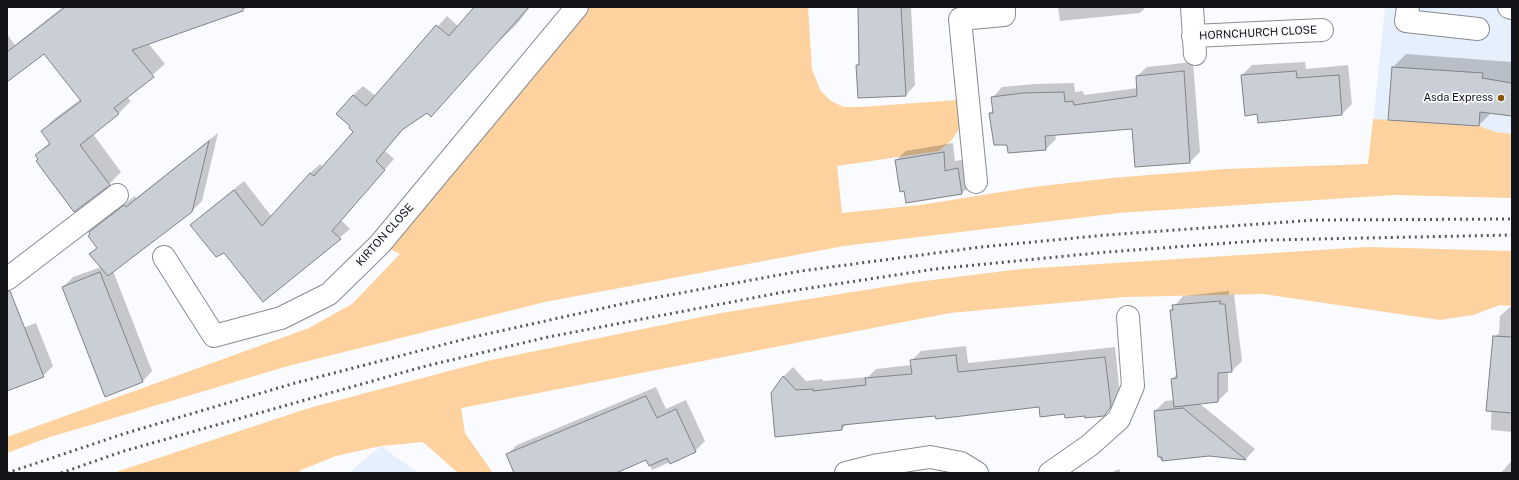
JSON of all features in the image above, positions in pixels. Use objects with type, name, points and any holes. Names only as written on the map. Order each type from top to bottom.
[{"type":"street","name":"KIRTON CLOSE","points":[[164,257],[214,336],[281,318],[329,294],[380,244],[576,7]]},
{"type":"street","points":[[976,182],[960,19],[1004,15],[1004,7]]},
{"type":"street","name":"HORNCHURCH CLOSE","points":[[1192,7],[1194,45],[1322,30]]},
{"type":"street","points":[[1408,7],[1406,21],[1478,29]]},
{"type":"street","points":[[7,279],[117,195]]},
{"type":"street","points":[[1050,473],[1090,445],[1119,419],[1133,386],[1128,317]]},
{"type":"street","points":[[846,473],[878,465],[930,457],[962,463],[977,473]]},
{"type":"shaded area","points":[[577,7],[808,7],[812,69],[820,90],[831,101],[844,107],[861,107],[958,100],[961,126],[952,140],[939,151],[837,166],[842,213],[920,205],[1033,187],[1112,178],[1225,169],[1368,164],[1373,119],[1479,126],[1495,132],[1512,134],[1512,198],[1394,195],[1119,213],[844,246],[545,302],[288,366],[47,438],[7,453],[7,437],[309,328],[352,304],[400,254],[380,244]]},
{"type":"shaded area","points":[[1385,7],[1512,7],[1512,169],[1369,164]]},
{"type":"shaded area","points":[[1367,247],[1512,251],[1512,306],[1500,305],[1473,315],[1440,320],[1263,294],[1125,297],[950,313],[461,408],[465,433],[493,473],[458,473],[423,442],[381,446],[336,456],[301,470],[298,473],[113,473],[309,408],[487,361],[721,313],[909,283],[1021,269]]},
{"type":"shaded area","points":[[381,446],[418,473],[349,473]]},
{"type":"building","points":[[65,7],[243,7],[243,11],[132,50],[154,77],[114,108],[119,114],[80,145],[110,185],[74,212],[36,161],[38,159],[35,155],[50,144],[41,131],[81,101],[44,54],[7,82],[7,52]]},
{"type":"building","points":[[474,7],[529,7],[431,117],[427,113],[402,130],[376,161],[385,170],[332,231],[341,239],[263,302],[224,253],[216,257],[190,225],[234,190],[262,226],[310,173],[314,176],[353,132],[349,128],[350,126],[336,114],[353,95],[366,106],[436,25],[449,36]]},
{"type":"building","points":[[858,7],[901,7],[906,96],[858,98],[856,65],[859,65]]},
{"type":"building","points":[[1392,67],[1483,73],[1482,78],[1512,83],[1512,116],[1480,112],[1479,126],[1388,120]]},
{"type":"building","points":[[1184,71],[1190,163],[1135,167],[1132,129],[1045,136],[1046,150],[1008,153],[1007,145],[994,145],[989,113],[993,113],[991,97],[1023,93],[1064,92],[1065,102],[1073,101],[1074,105],[1137,96],[1136,76]]},
{"type":"building","points":[[1296,71],[1297,78],[1339,75],[1342,115],[1258,123],[1257,114],[1245,116],[1241,75]]},
{"type":"building","points":[[209,141],[192,212],[108,276],[89,254],[97,248],[88,236],[90,234],[89,232],[124,205],[126,207]]},
{"type":"building","points":[[944,152],[945,171],[958,168],[962,194],[906,203],[904,191],[900,192],[895,160]]},
{"type":"building","points":[[100,272],[143,382],[105,397],[62,287]]},
{"type":"building","points":[[7,291],[10,291],[44,377],[7,391]]},
{"type":"building","points":[[1220,301],[1220,304],[1225,304],[1232,372],[1218,373],[1218,402],[1174,407],[1171,379],[1177,378],[1170,310],[1173,310],[1172,305]]},
{"type":"building","points":[[1493,336],[1512,337],[1512,413],[1486,411]]},
{"type":"building","points":[[956,355],[958,372],[1105,357],[1111,406],[1104,416],[1085,418],[1085,416],[1065,418],[1064,414],[1040,417],[1039,407],[936,419],[935,416],[842,425],[842,430],[775,437],[771,393],[783,376],[796,390],[813,389],[813,391],[866,385],[865,378],[912,374],[910,360]]},
{"type":"building","points":[[646,396],[657,418],[676,409],[696,452],[670,464],[667,458],[649,466],[646,460],[616,473],[514,473],[506,454]]},
{"type":"building","points":[[1183,408],[1246,460],[1209,456],[1162,461],[1162,457],[1158,457],[1154,411]]},
{"type":"railway","points":[[7,473],[123,434],[295,383],[473,337],[631,302],[801,271],[981,247],[1106,235],[1315,220],[1512,219]]},
{"type":"railway","points":[[61,473],[124,451],[426,366],[548,337],[784,292],[935,269],[1107,252],[1269,240],[1512,235]]},
{"type":"place","name":"Asda Express","points":[[1501,98]]}]
